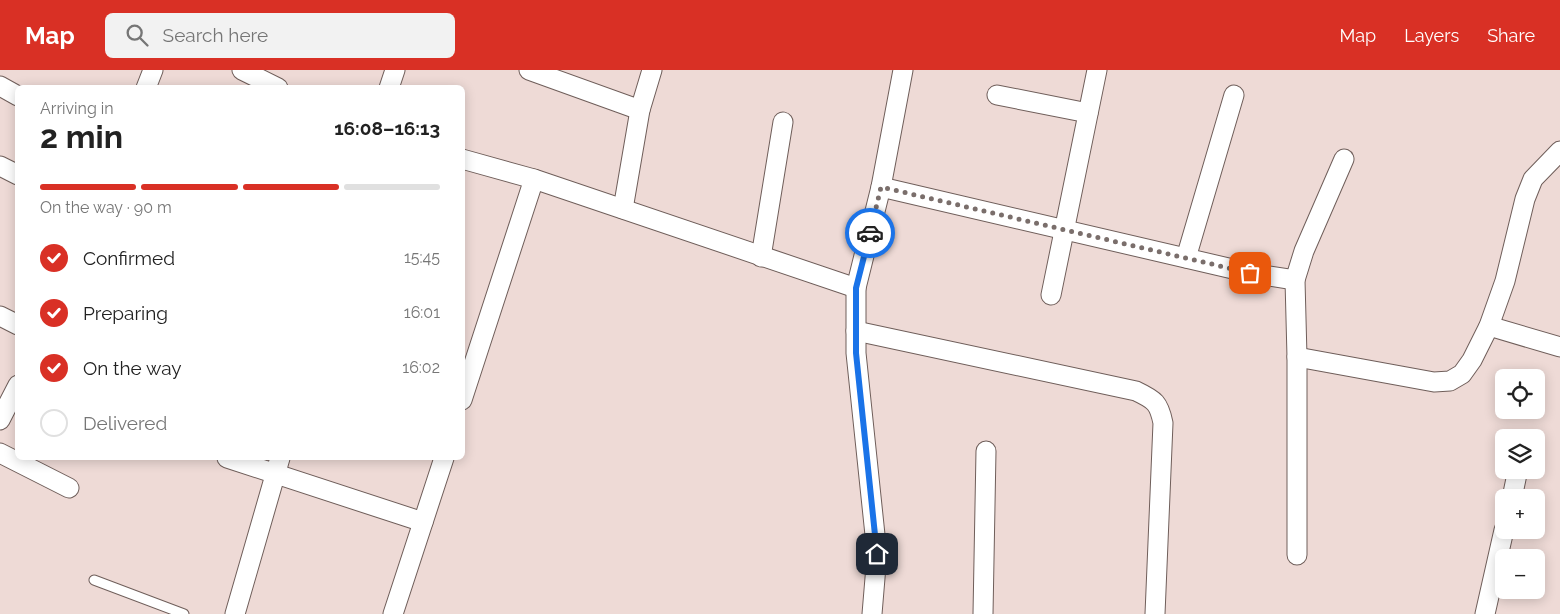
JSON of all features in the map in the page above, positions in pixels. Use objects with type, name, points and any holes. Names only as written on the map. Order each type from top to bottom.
[{"type":"street","points":[[147,85],[153,70]]},
{"type":"street","points":[[242,70],[269,85]]},
{"type":"street","points":[[390,85],[395,70]]},
{"type":"street","points":[[529,70],[640,110]]},
{"type":"street","points":[[624,210],[640,110],[652,70]]},
{"type":"street","points":[[872,614],[877,554],[859,389],[856,288],[881,187],[903,70]]},
{"type":"street","points":[[1051,295],[1097,70]]},
{"type":"street","points":[[0,86],[15,94]]},
{"type":"street","points":[[996,95],[1088,113]]},
{"type":"street","points":[[1186,258],[1234,95]]},
{"type":"street","points":[[761,257],[783,122]]},
{"type":"street","points":[[1297,358],[1434,382],[1450,381],[1462,374],[1489,326],[1505,281],[1525,199],[1533,179],[1560,150]]},
{"type":"street","points":[[1297,555],[1295,280],[1304,251],[1344,158]]},
{"type":"street","points":[[465,160],[534,179],[856,288]]},
{"type":"street","points":[[0,166],[15,174]]},
{"type":"street","points":[[465,391],[534,179]]},
{"type":"street","points":[[881,187],[1250,273],[1295,280]]},
{"type":"street","points":[[0,316],[15,324]]},
{"type":"street","points":[[1489,326],[1560,347]]},
{"type":"street","points":[[856,331],[1136,392],[1152,398],[1161,411],[1163,424],[1155,614]]},
{"type":"street","points":[[0,420],[15,391]]},
{"type":"street","points":[[983,614],[986,451]]},
{"type":"street","points":[[0,453],[69,488]]},
{"type":"street","points":[[242,460],[277,465],[423,522]]},
{"type":"street","points":[[393,614],[443,460]]},
{"type":"street","points":[[235,614],[277,465]]},
{"type":"street","points":[[1485,614],[1502,539]]},
{"type":"lane","points":[[94,580],[184,614]]},
{"type":"way so far","points":[[870,233],[881,187],[1250,273]]},
{"type":"route","points":[[870,233],[856,288],[856,353],[877,554]]}]
